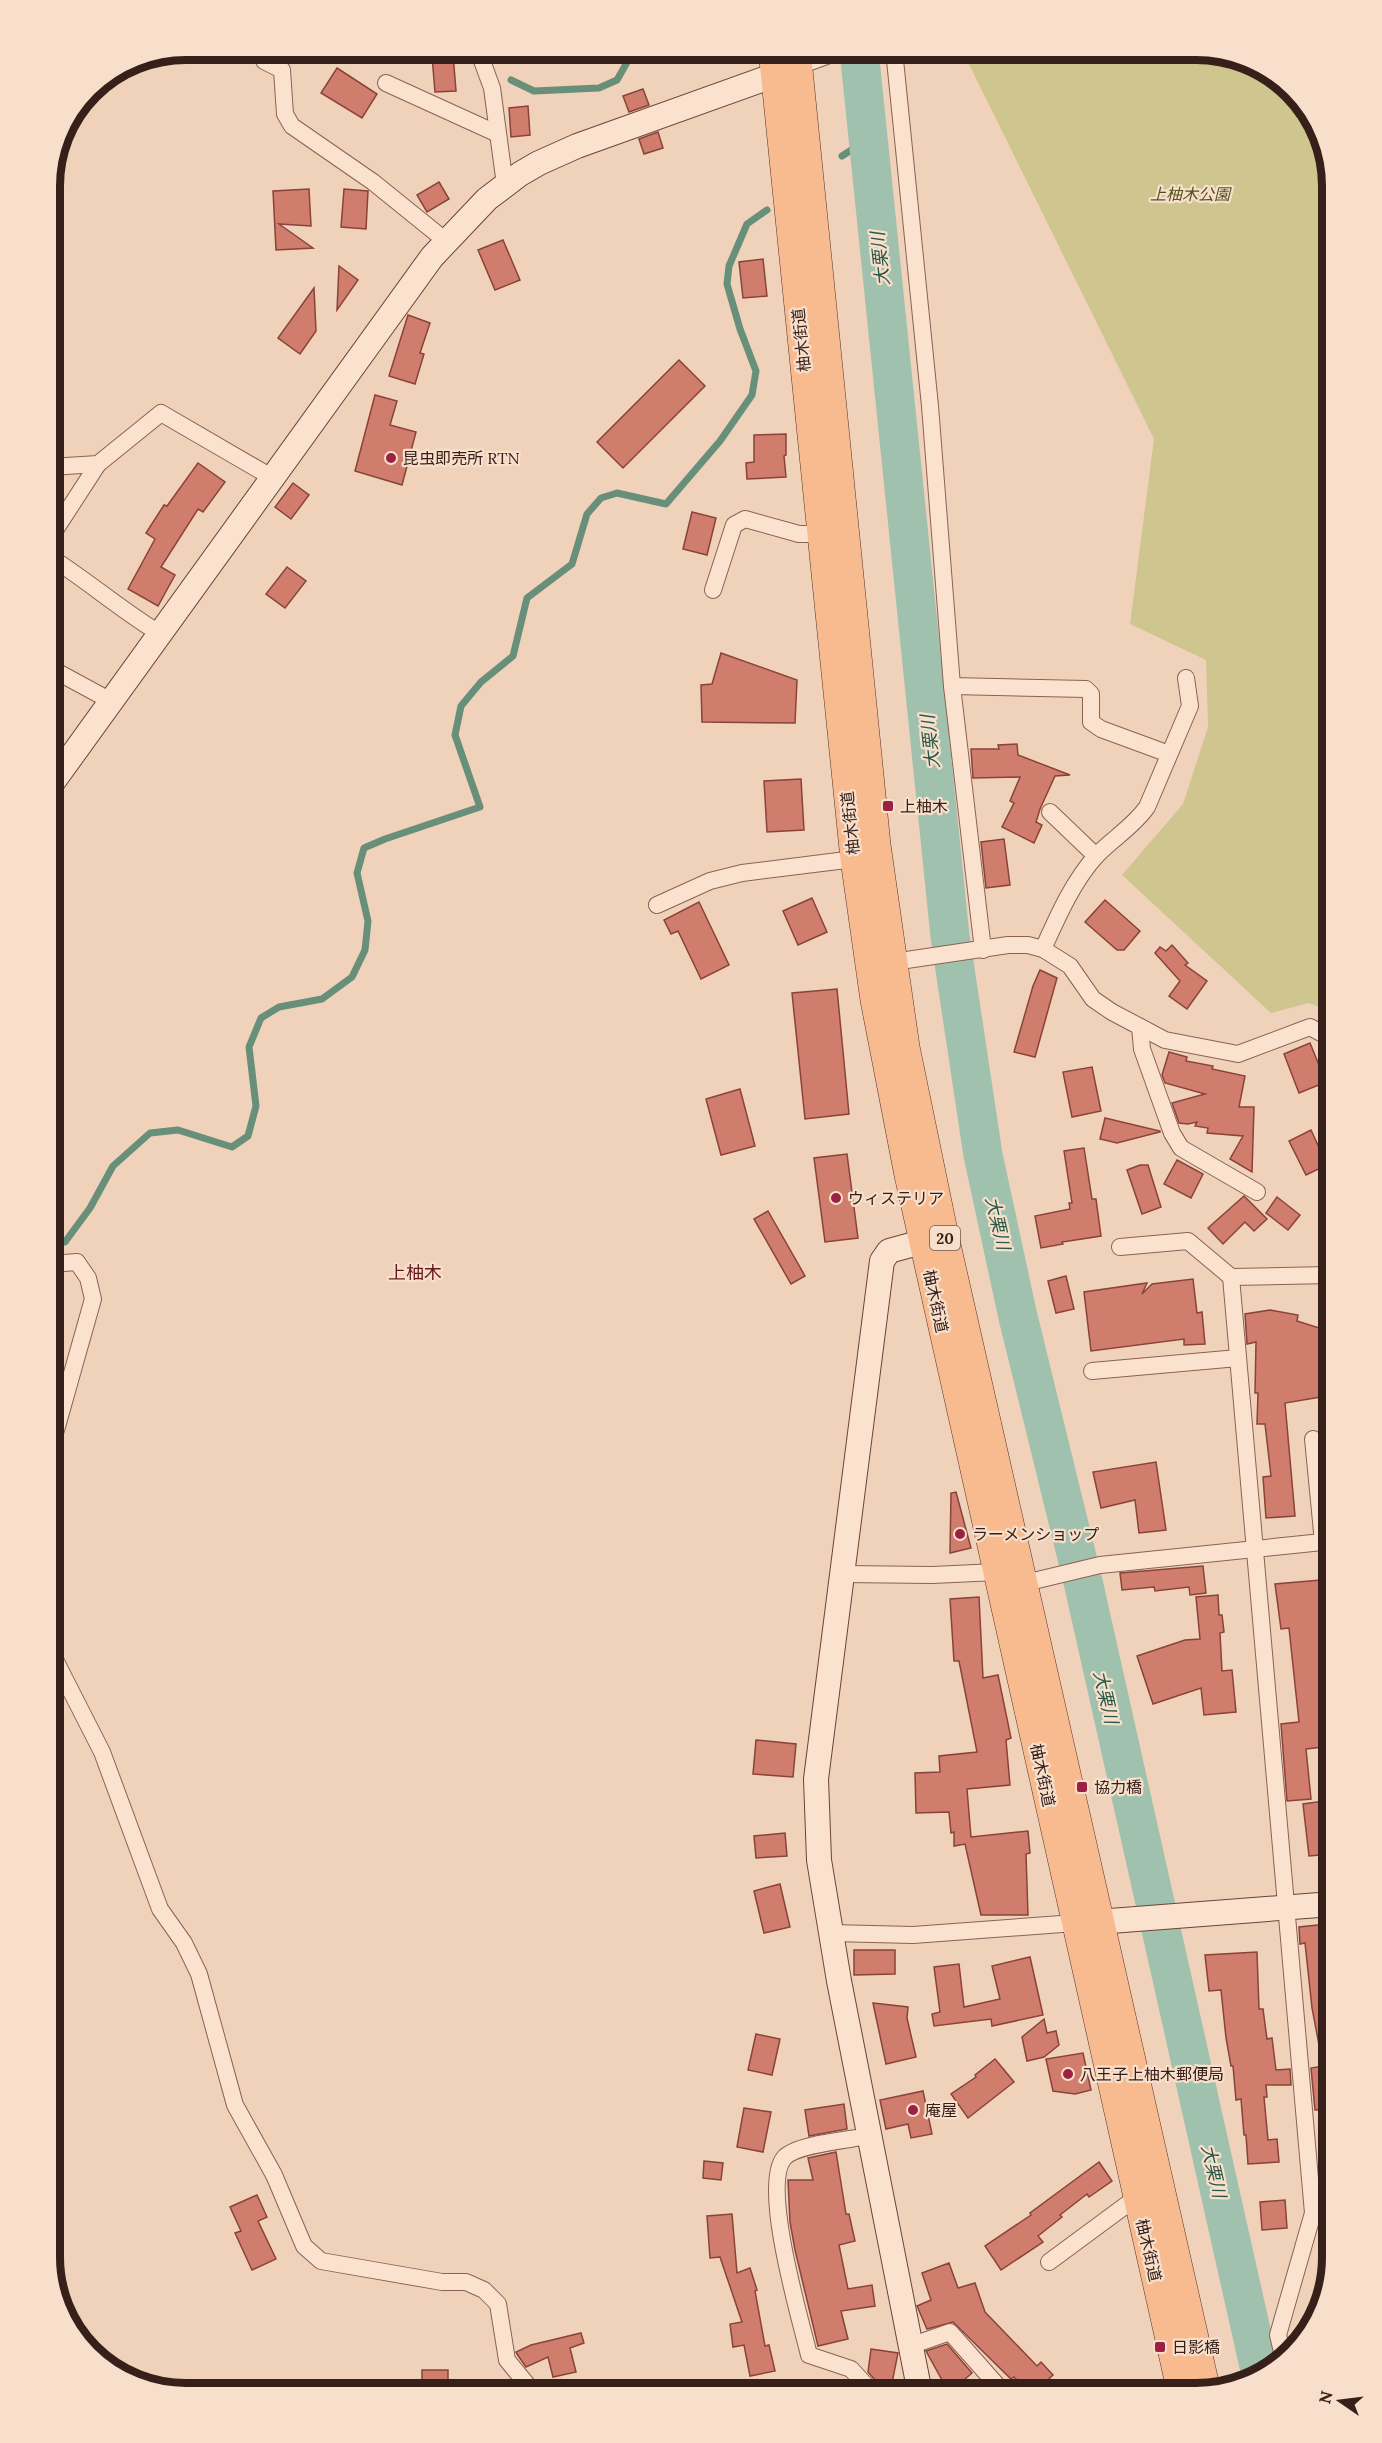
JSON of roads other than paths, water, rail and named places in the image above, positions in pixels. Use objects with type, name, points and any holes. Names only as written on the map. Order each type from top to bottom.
[{"type":"main road","name":"柚木街道","points":[[773,60],[854,859],[882,1045],[1025,1583],[1137,2197],[1179,2383]]},
{"type":"main road","name":"柚木街道","points":[[798,60],[877,845],[934,1239],[997,1572],[1205,2382]]},
{"type":"street","points":[[482,60],[492,88],[505,184]]},
{"type":"street","points":[[60,772],[446,241],[487,199],[505,184],[539,163],[577,146],[774,77],[795,60]]},
{"type":"street","points":[[895,60],[930,406],[952,686],[978,951]]},
{"type":"street","points":[[264,61],[282,70],[285,114],[292,126],[373,182],[446,241]]},
{"type":"street","points":[[386,83],[498,134]]},
{"type":"street","points":[[60,523],[98,464],[161,413],[273,478]]},
{"type":"street","points":[[60,466],[98,464]]},
{"type":"street","points":[[713,590],[734,525],[745,519],[799,534],[820,534]]},
{"type":"street","points":[[60,563],[81,576],[124,612],[159,633]]},
{"type":"street","points":[[60,673],[111,701]]},
{"type":"street","points":[[1043,950],[1066,898],[1096,856],[1137,820],[1156,790],[1190,706],[1186,678]]},
{"type":"street","points":[[952,686],[1086,689],[1091,694],[1090,722],[1101,729],[1169,754]]},
{"type":"street","points":[[1050,812],[1096,856]]},
{"type":"street","points":[[657,904],[710,882],[742,873],[854,859]]},
{"type":"street","points":[[893,962],[1029,945],[1043,950],[1070,966],[1093,999],[1112,1012],[1165,1040],[1238,1054],[1310,1027],[1322,1034]]},
{"type":"street","points":[[1140,1027],[1142,1048],[1172,1132],[1181,1148],[1257,1192]]},
{"type":"street","points":[[918,2383],[868,2136],[831,1933],[819,1860],[816,1779],[882,1261],[889,1251],[934,1239]]},
{"type":"street","points":[[1120,1247],[1188,1241],[1231,1276],[1322,1275]]},
{"type":"street","points":[[60,1263],[76,1262],[87,1278],[93,1299],[60,1416]]},
{"type":"street","points":[[1231,1276],[1313,2213],[1278,2335],[1281,2350]]},
{"type":"street","points":[[1092,1371],[1238,1358]]},
{"type":"street","points":[[1313,1439],[1322,1500]]},
{"type":"street","points":[[1025,1583],[1100,1565],[1322,1542]]},
{"type":"street","points":[[842,1574],[932,1575],[997,1572]]},
{"type":"street","points":[[60,1670],[102,1752],[159,1909],[184,1943],[199,1974],[235,2105],[274,2175],[304,2246],[321,2261],[442,2282],[466,2282],[484,2290],[498,2304],[507,2360],[526,2383]]},
{"type":"street","points":[[831,1933],[913,1935],[1133,1921],[1322,1905]]},
{"type":"street","points":[[864,2383],[851,2368],[809,2355],[779,2227],[778,2170],[785,2157],[797,2150],[868,2136]]},
{"type":"street","points":[[1049,2262],[1137,2197]]},
{"type":"street","points":[[910,2346],[950,2332],[995,2383]]},
{"type":"waterway","points":[[511,80],[534,91],[599,88],[617,80],[628,60]]},
{"type":"waterway","name":"大栗川","points":[[860,60],[950,936],[983,1155],[1018,1317],[1084,1586],[1259,2366]]},
{"type":"waterway","points":[[842,156],[867,140]]},
{"type":"waterway","points":[[60,1242],[65,1242],[90,1208],[113,1166],[150,1133],[178,1130],[232,1147],[248,1136],[256,1106],[249,1047],[261,1018],[279,1007],[322,999],[352,977],[365,950],[368,921],[357,873],[364,848],[480,807],[455,735],[461,706],[481,682],[513,656],[527,598],[572,564],[587,514],[601,498],[617,493],[666,504],[720,441],[752,395],[756,371],[740,329],[727,284],[729,266],[747,224],[767,210]]},
{"type":"place","name":"昆虫即売所 RTN","points":[[391,458]]},
{"type":"place","name":"上柚木","points":[[888,806]]},
{"type":"place","name":"ウィステリア","points":[[836,1198]]},
{"type":"place","name":"ラーメンショップ","points":[[960,1534]]},
{"type":"place","name":"協力橋","points":[[1082,1787]]},
{"type":"place","name":"八王子上柚木郵便局","points":[[1068,2074]]},
{"type":"place","name":"庵屋","points":[[913,2110]]},
{"type":"place","name":"日影橋","points":[[1160,2347]]},
{"type":"district","name":"上柚木","points":[[415,1272]]},
{"type":"park label","name":"上柚木公園","points":[[1190,194]]}]
